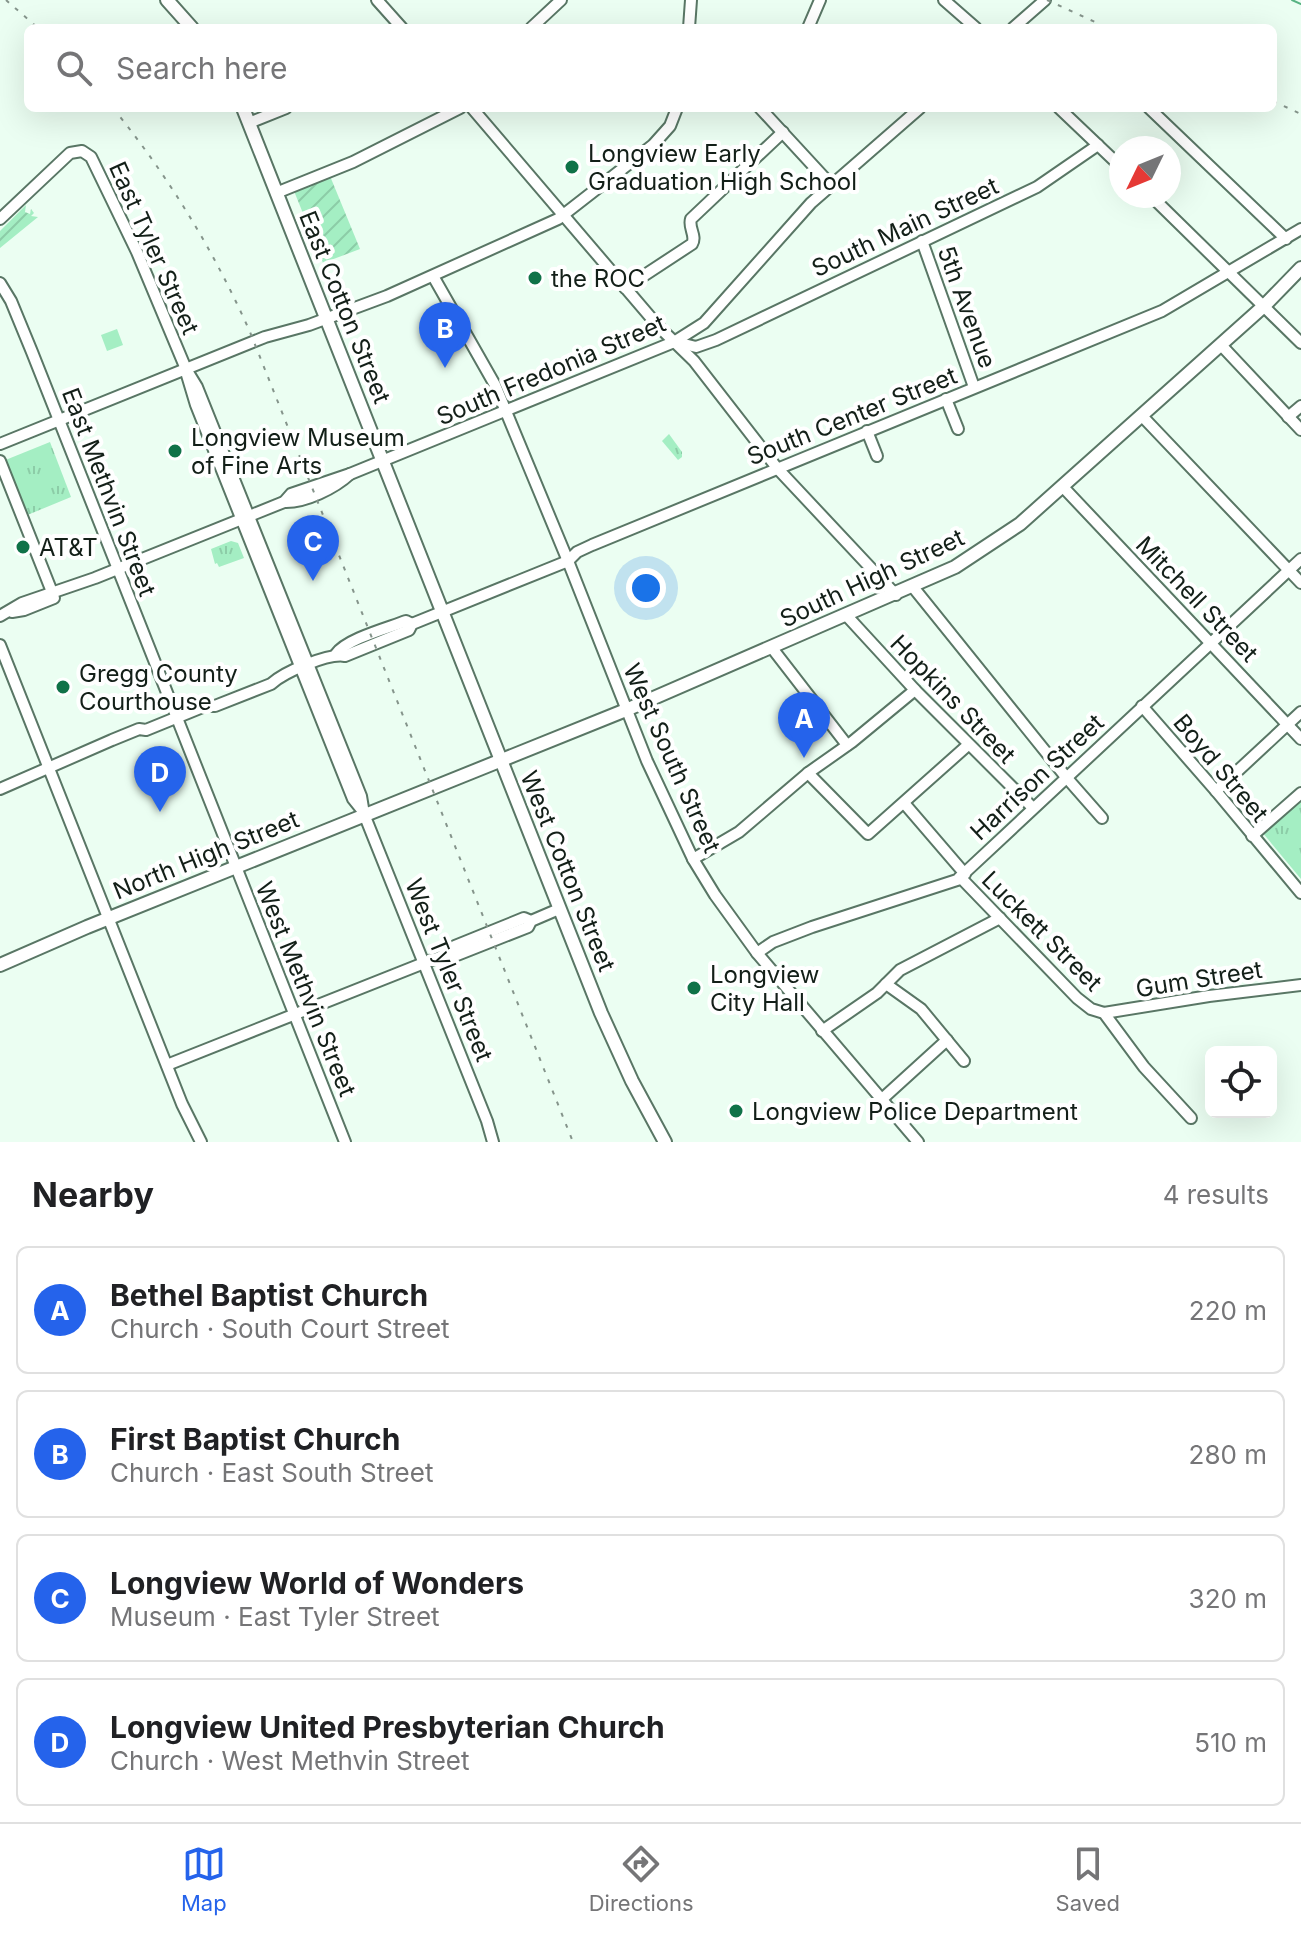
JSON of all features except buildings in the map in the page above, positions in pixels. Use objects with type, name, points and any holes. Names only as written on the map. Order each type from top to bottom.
[{"type":"main road","points":[[167,0],[188,24]]},
{"type":"main road","name":"East Cotton Street","points":[[245,112],[443,610]]},
{"type":"main road","name":"South High Street","points":[[430,789],[626,710],[955,567],[995,543],[1063,487],[1265,305],[1301,268]]},
{"type":"main road","name":"West Cotton Street","points":[[443,610],[622,1062],[665,1142]]},
{"type":"main road","name":"North High Street","points":[[0,965],[430,789]]},
{"type":"street","points":[[377,0],[398,24]]},
{"type":"street","points":[[535,24],[561,0]]},
{"type":"street","points":[[689,24],[691,0]]},
{"type":"street","points":[[810,24],[820,0]]},
{"type":"street","points":[[944,0],[971,24]]},
{"type":"street","points":[[1018,24],[1045,0]]},
{"type":"street","points":[[249,123],[276,112]]},
{"type":"street","points":[[276,193],[353,162],[452,112]]},
{"type":"street","points":[[475,112],[625,288],[694,361],[777,468],[896,595]]},
{"type":"street","points":[[0,444],[252,342],[326,319],[433,276],[564,215],[653,145],[670,126],[675,112]]},
{"type":"street","points":[[764,112],[831,185]]},
{"type":"street","points":[[772,121],[774,112]]},
{"type":"street","name":"South Fredonia Street","points":[[95,578],[284,502],[294,502],[314,490],[341,483],[350,474],[507,412],[674,342],[699,328],[806,208],[915,112]]},
{"type":"street","points":[[1063,112],[1109,156]]},
{"type":"street","points":[[1153,112],[1286,239]]},
{"type":"street","points":[[625,288],[692,244],[691,219],[783,132]]},
{"type":"street","name":"South Main Street","points":[[674,342],[699,346],[1037,187],[1098,145]]},
{"type":"street","name":"East Tyler Street","points":[[0,219],[67,155],[79,151],[89,154],[137,252],[186,369],[197,387],[305,666]]},
{"type":"street","points":[[1164,208],[1301,343]]},
{"type":"street","name":"South Center Street","points":[[0,789],[72,759],[79,760],[128,741],[146,730],[205,706],[212,699],[336,654],[345,656],[373,639],[409,630],[412,624],[443,610],[568,561],[577,552],[1162,311],[1301,229]]},
{"type":"street","name":"5th Avenue","points":[[922,241],[974,387]]},
{"type":"street","name":"West South Street","points":[[433,276],[490,375],[507,412],[626,710],[664,801],[693,859],[757,953],[918,1142]]},
{"type":"street","name":"East Methvin Street","points":[[0,283],[16,312],[177,717]]},
{"type":"street","points":[[699,328],[710,336],[724,334]]},
{"type":"street","points":[[1221,345],[1301,430]]},
{"type":"street","points":[[946,399],[958,429]]},
{"type":"street","points":[[1288,417],[1301,406]]},
{"type":"street","points":[[1142,416],[1301,583]]},
{"type":"street","points":[[867,431],[877,456]]},
{"type":"street","points":[[0,461],[52,592]]},
{"type":"street","name":"Mitchell Street","points":[[1063,487],[1301,739]]},
{"type":"street","name":"Harrison Street","points":[[757,953],[773,942],[812,927],[949,883],[962,876],[1301,559]]},
{"type":"street","points":[[5,614],[22,603],[95,578]]},
{"type":"street","points":[[5,614],[24,610],[95,578]]},
{"type":"street","points":[[913,587],[1102,818]]},
{"type":"street","name":"Hopkins Street","points":[[847,616],[968,745],[1033,808]]},
{"type":"street","points":[[0,645],[167,1065],[201,1142]]},
{"type":"street","points":[[772,648],[847,745]]},
{"type":"street","name":"West Tyler Street","points":[[305,666],[353,799],[364,814],[493,1142]]},
{"type":"street","points":[[693,859],[739,832],[808,773],[915,690]]},
{"type":"street","name":"Boyd Street","points":[[1142,706],[1301,893]]},
{"type":"street","points":[[1216,791],[1301,712]]},
{"type":"street","name":"West Methvin Street","points":[[177,717],[345,1142]]},
{"type":"street","points":[[808,773],[867,834],[968,745]]},
{"type":"street","points":[[1252,836],[1301,793]]},
{"type":"street","name":"Luckett Street","points":[[904,803],[1000,918],[1080,1001],[1104,1013],[1144,1067],[1191,1118]]},
{"type":"street","points":[[167,1065],[424,963],[451,953],[457,955],[491,937],[528,927],[531,921],[559,909]]},
{"type":"street","points":[[822,1031],[886,984],[900,970],[1000,918]]},
{"type":"street","points":[[886,984],[917,1005],[964,1061]]},
{"type":"street","name":"Gum Street","points":[[1104,1013],[1301,985]]},
{"type":"street","points":[[881,1100],[947,1040]]},
{"type":"green space","points":[[330,176],[360,249],[323,263],[294,191]]},
{"type":"green space","points":[[26,205],[25,212],[30,214],[31,209],[34,213],[31,216],[38,217],[0,248],[0,231]]},
{"type":"green space","points":[[117,329],[123,345],[107,351],[101,335]]},
{"type":"green space","points":[[669,434],[682,452],[678,460],[662,441]]},
{"type":"green space","points":[[50,442],[71,497],[25,516],[3,461]]},
{"type":"green space","points":[[231,541],[238,543],[244,558],[219,567],[215,564],[211,549]]},
{"type":"green space","points":[[1301,798],[1301,879],[1262,832]]},
{"type":"waterway","points":[[1292,0],[1301,4]]},
{"type":"railway","points":[[6,0],[33,24]]},
{"type":"railway","points":[[1047,0],[1099,24]]},
{"type":"railway","points":[[1277,103],[1301,114]]},
{"type":"railway","points":[[116,112],[189,216],[250,332],[573,1142]]},
{"type":"place","name":"Longview Early Graduation High School","points":[[572,167]]},
{"type":"place","name":"the ROC","points":[[535,278]]},
{"type":"place","name":"First Baptist Church","points":[[445,368]]},
{"type":"place","name":"Longview Museum of Fine Arts","points":[[175,451]]},
{"type":"place","name":"AT&T","points":[[23,547]]},
{"type":"place","name":"Longview World of Wonders","points":[[313,581]]},
{"type":"place","name":"Gregg County Courthouse","points":[[63,687]]},
{"type":"place","name":"Bethel Baptist Church","points":[[804,758]]},
{"type":"place","name":"Longview United Presbyterian Church","points":[[160,812]]},
{"type":"place","name":"Longview City Hall","points":[[694,988]]},
{"type":"place","name":"Longview Police Department","points":[[736,1111]]}]
